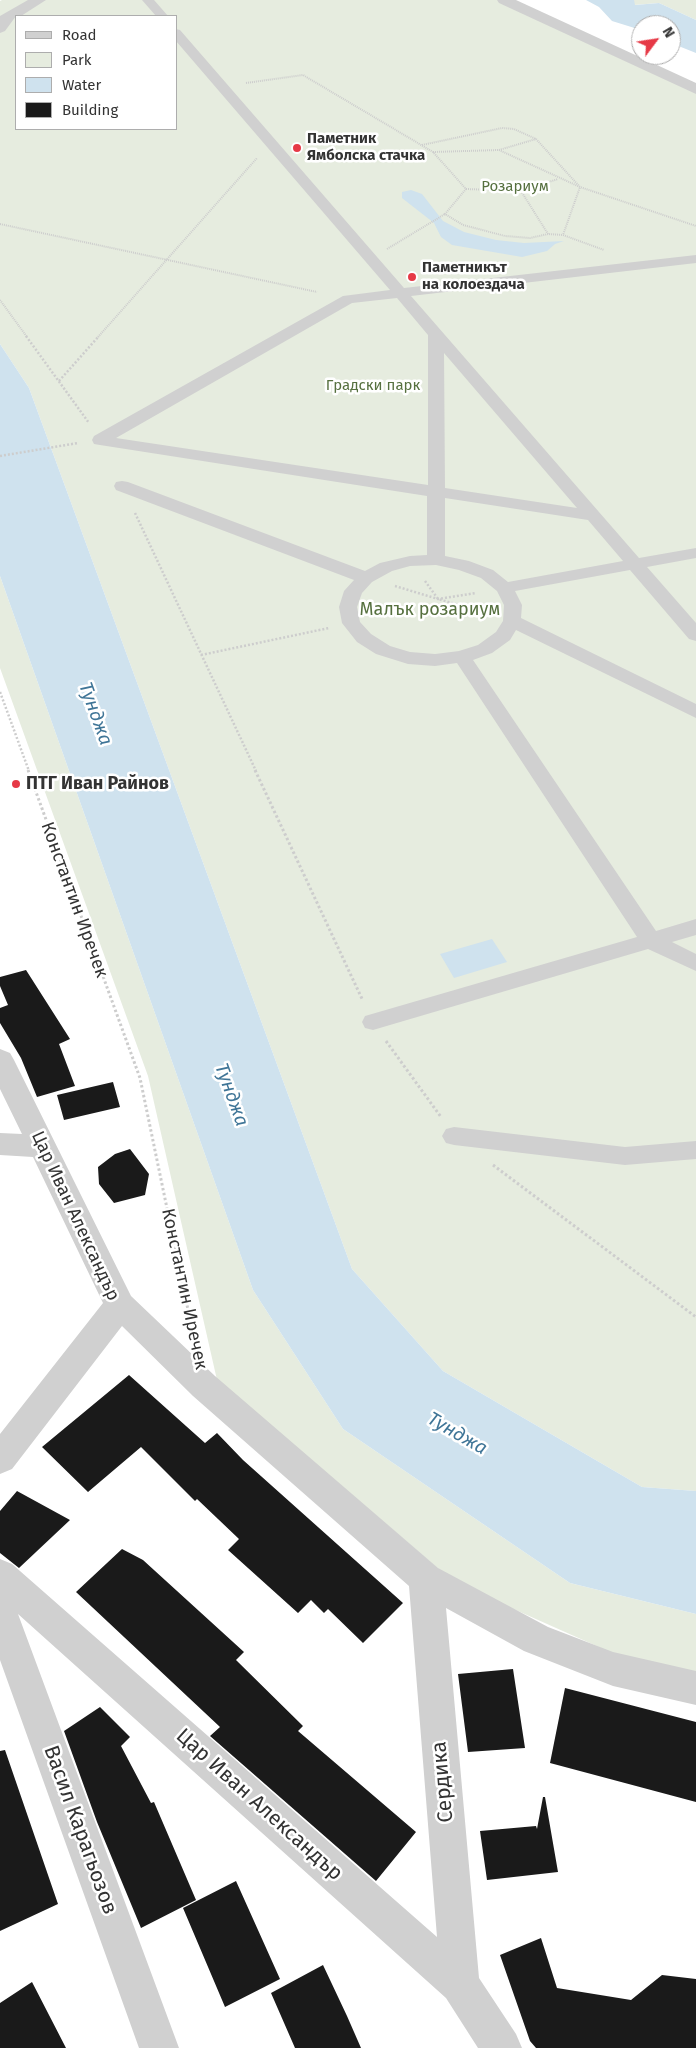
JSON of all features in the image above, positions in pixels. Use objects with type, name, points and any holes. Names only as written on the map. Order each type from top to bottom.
[{"type":"street","points":[[0,28],[4,20],[39,0]]},
{"type":"street","points":[[148,0],[161,15]]},
{"type":"street","points":[[504,0],[696,89]]},
{"type":"street","points":[[178,35],[696,635]]},
{"type":"street","points":[[100,440],[348,299],[696,259]]},
{"type":"street","points":[[436,334],[436,560]]},
{"type":"street","points":[[100,440],[593,516]]},
{"type":"street","points":[[122,486],[366,578]]},
{"type":"street","points":[[504,588],[696,553]]},
{"type":"street","points":[[436,560],[463,565],[487,574],[504,588],[513,605],[512,621],[503,636],[491,644],[462,657],[435,660],[408,658],[383,650],[364,638],[352,623],[348,607],[353,591],[366,578],[386,567],[410,561],[436,560]]},
{"type":"street","points":[[512,621],[696,712]]},
{"type":"street","points":[[462,657],[651,940],[696,963]]},
{"type":"street","points":[[373,1022],[696,927]]},
{"type":"street","name":"Цар Иван Александър","points":[[0,1060],[120,1305],[0,1459]]},
{"type":"street","points":[[454,1136],[625,1156],[696,1150]]},
{"type":"street","points":[[0,1144],[42,1146]]},
{"type":"street","name":"Константин Иречек","points":[[120,1305],[204,1386],[426,1579],[536,1639],[613,1669],[696,1688]]},
{"type":"street","name":"Цар Иван Александър","points":[[0,1575],[460,1984],[502,2048]]},
{"type":"street","name":"Сердика","points":[[426,1579],[460,1984]]},
{"type":"street","name":"Васил Карагьозов","points":[[0,1612],[160,2048]]},
{"type":"path","points":[[223,87],[303,75],[433,152],[466,190],[521,191],[559,178]]},
{"type":"path","points":[[422,146],[502,128],[514,128],[536,139],[580,187]]},
{"type":"path","points":[[433,152],[499,150],[536,139]]},
{"type":"path","points":[[59,382],[271,142]]},
{"type":"path","points":[[499,150],[580,187],[696,226]]},
{"type":"path","points":[[563,235],[580,187]]},
{"type":"path","points":[[371,258],[444,214],[466,190]]},
{"type":"path","points":[[521,191],[548,234]]},
{"type":"path","points":[[444,214],[463,225],[505,236],[530,238],[548,234],[563,235],[646,265]]},
{"type":"path","points":[[0,224],[348,299]]},
{"type":"path","points":[[0,300],[100,440],[0,456]]},
{"type":"path","points":[[122,486],[373,1022],[454,1136],[696,1317]]},
{"type":"path","points":[[410,561],[438,599]]},
{"type":"path","points":[[366,578],[512,621]]},
{"type":"path","points":[[438,599],[504,588]]},
{"type":"path","points":[[201,655],[352,623]]},
{"type":"path","name":"Константин Иречек","points":[[0,692],[140,1078],[194,1337]]},
{"type":"green space","name":"Градски парк","points":[[2,0],[504,0],[631,59],[631,65],[644,65],[696,89],[696,1491],[642,1487],[443,1371],[352,1269],[29,388],[0,344],[0,1]]},
{"type":"green space","points":[[634,0],[696,0],[696,20],[659,3],[634,5]]},
{"type":"green space","points":[[0,576],[253,1290],[343,1429],[570,1583],[696,1614],[696,1674],[619,1656],[455,1583],[217,1380],[148,1076],[0,668]]},
{"type":"water","points":[[586,0],[634,0],[635,5],[659,3],[696,20],[696,53],[681,47],[681,15],[631,15],[631,27],[612,21],[599,7]]},
{"type":"water","points":[[411,190],[422,194],[443,221],[464,232],[496,240],[524,243],[564,241],[555,244],[547,251],[522,257],[452,245],[441,237],[434,223],[402,198],[402,192]]},
{"type":"water","name":"Тунджа","points":[[0,344],[29,388],[352,1269],[443,1371],[642,1487],[696,1491],[696,1614],[570,1583],[343,1429],[253,1290],[0,576]]},
{"type":"water","points":[[492,939],[507,962],[454,978],[440,954]]},
{"type":"building","points":[[26,970],[70,1039],[59,1044],[75,1086],[37,1097],[21,1058],[0,1023],[0,1008],[8,1005],[0,986],[0,977]]},
{"type":"building","points":[[113,1082],[120,1107],[64,1120],[57,1095]]},
{"type":"building","points":[[130,1149],[149,1174],[145,1195],[114,1203],[99,1184],[98,1167],[115,1154]]},
{"type":"building","points":[[129,1375],[205,1443],[217,1433],[243,1460],[403,1603],[363,1643],[328,1609],[324,1613],[311,1600],[298,1613],[228,1550],[239,1539],[197,1499],[195,1501],[141,1447],[88,1492],[42,1447]]},
{"type":"building","points":[[17,1491],[70,1520],[19,1568],[0,1553],[0,1511]]},
{"type":"building","points":[[122,1549],[143,1560],[244,1652],[236,1660],[303,1726],[298,1731],[416,1832],[376,1881],[210,1736],[220,1727],[76,1592]]},
{"type":"building","points":[[513,1669],[525,1748],[468,1752],[458,1674]]},
{"type":"building","points":[[565,1688],[696,1722],[696,1802],[550,1763]]},
{"type":"building","points":[[100,1707],[130,1737],[121,1746],[151,1803],[154,1802],[196,1900],[141,1928],[97,1822],[64,1731]]},
{"type":"building","points":[[5,1750],[58,1904],[0,1931],[0,1751]]},
{"type":"building","points":[[543,1797],[545,1797],[558,1872],[487,1880],[480,1831],[536,1826],[537,1829]]},
{"type":"building","points":[[236,1881],[280,1979],[225,2007],[183,1908]]},
{"type":"building","points":[[541,1938],[557,1988],[631,2000],[662,1975],[696,1979],[696,2048],[536,2048],[530,2041],[500,1955]]},
{"type":"building","points":[[323,1965],[361,2048],[295,2048],[271,1993]]},
{"type":"building","points":[[32,1982],[66,2048],[0,2048],[0,2003]]},
{"type":"place","name":"Паметник Ямболска стачка","points":[[297,148]]},
{"type":"place","name":"Паметникът на колоездача","points":[[412,277]]},
{"type":"place","name":"ПТГ Иван Райнов","points":[[16,784]]},
{"type":"park label","name":"Розариум","points":[[515,187]]},
{"type":"park label","name":"Малък розариум","points":[[430,610]]}]
